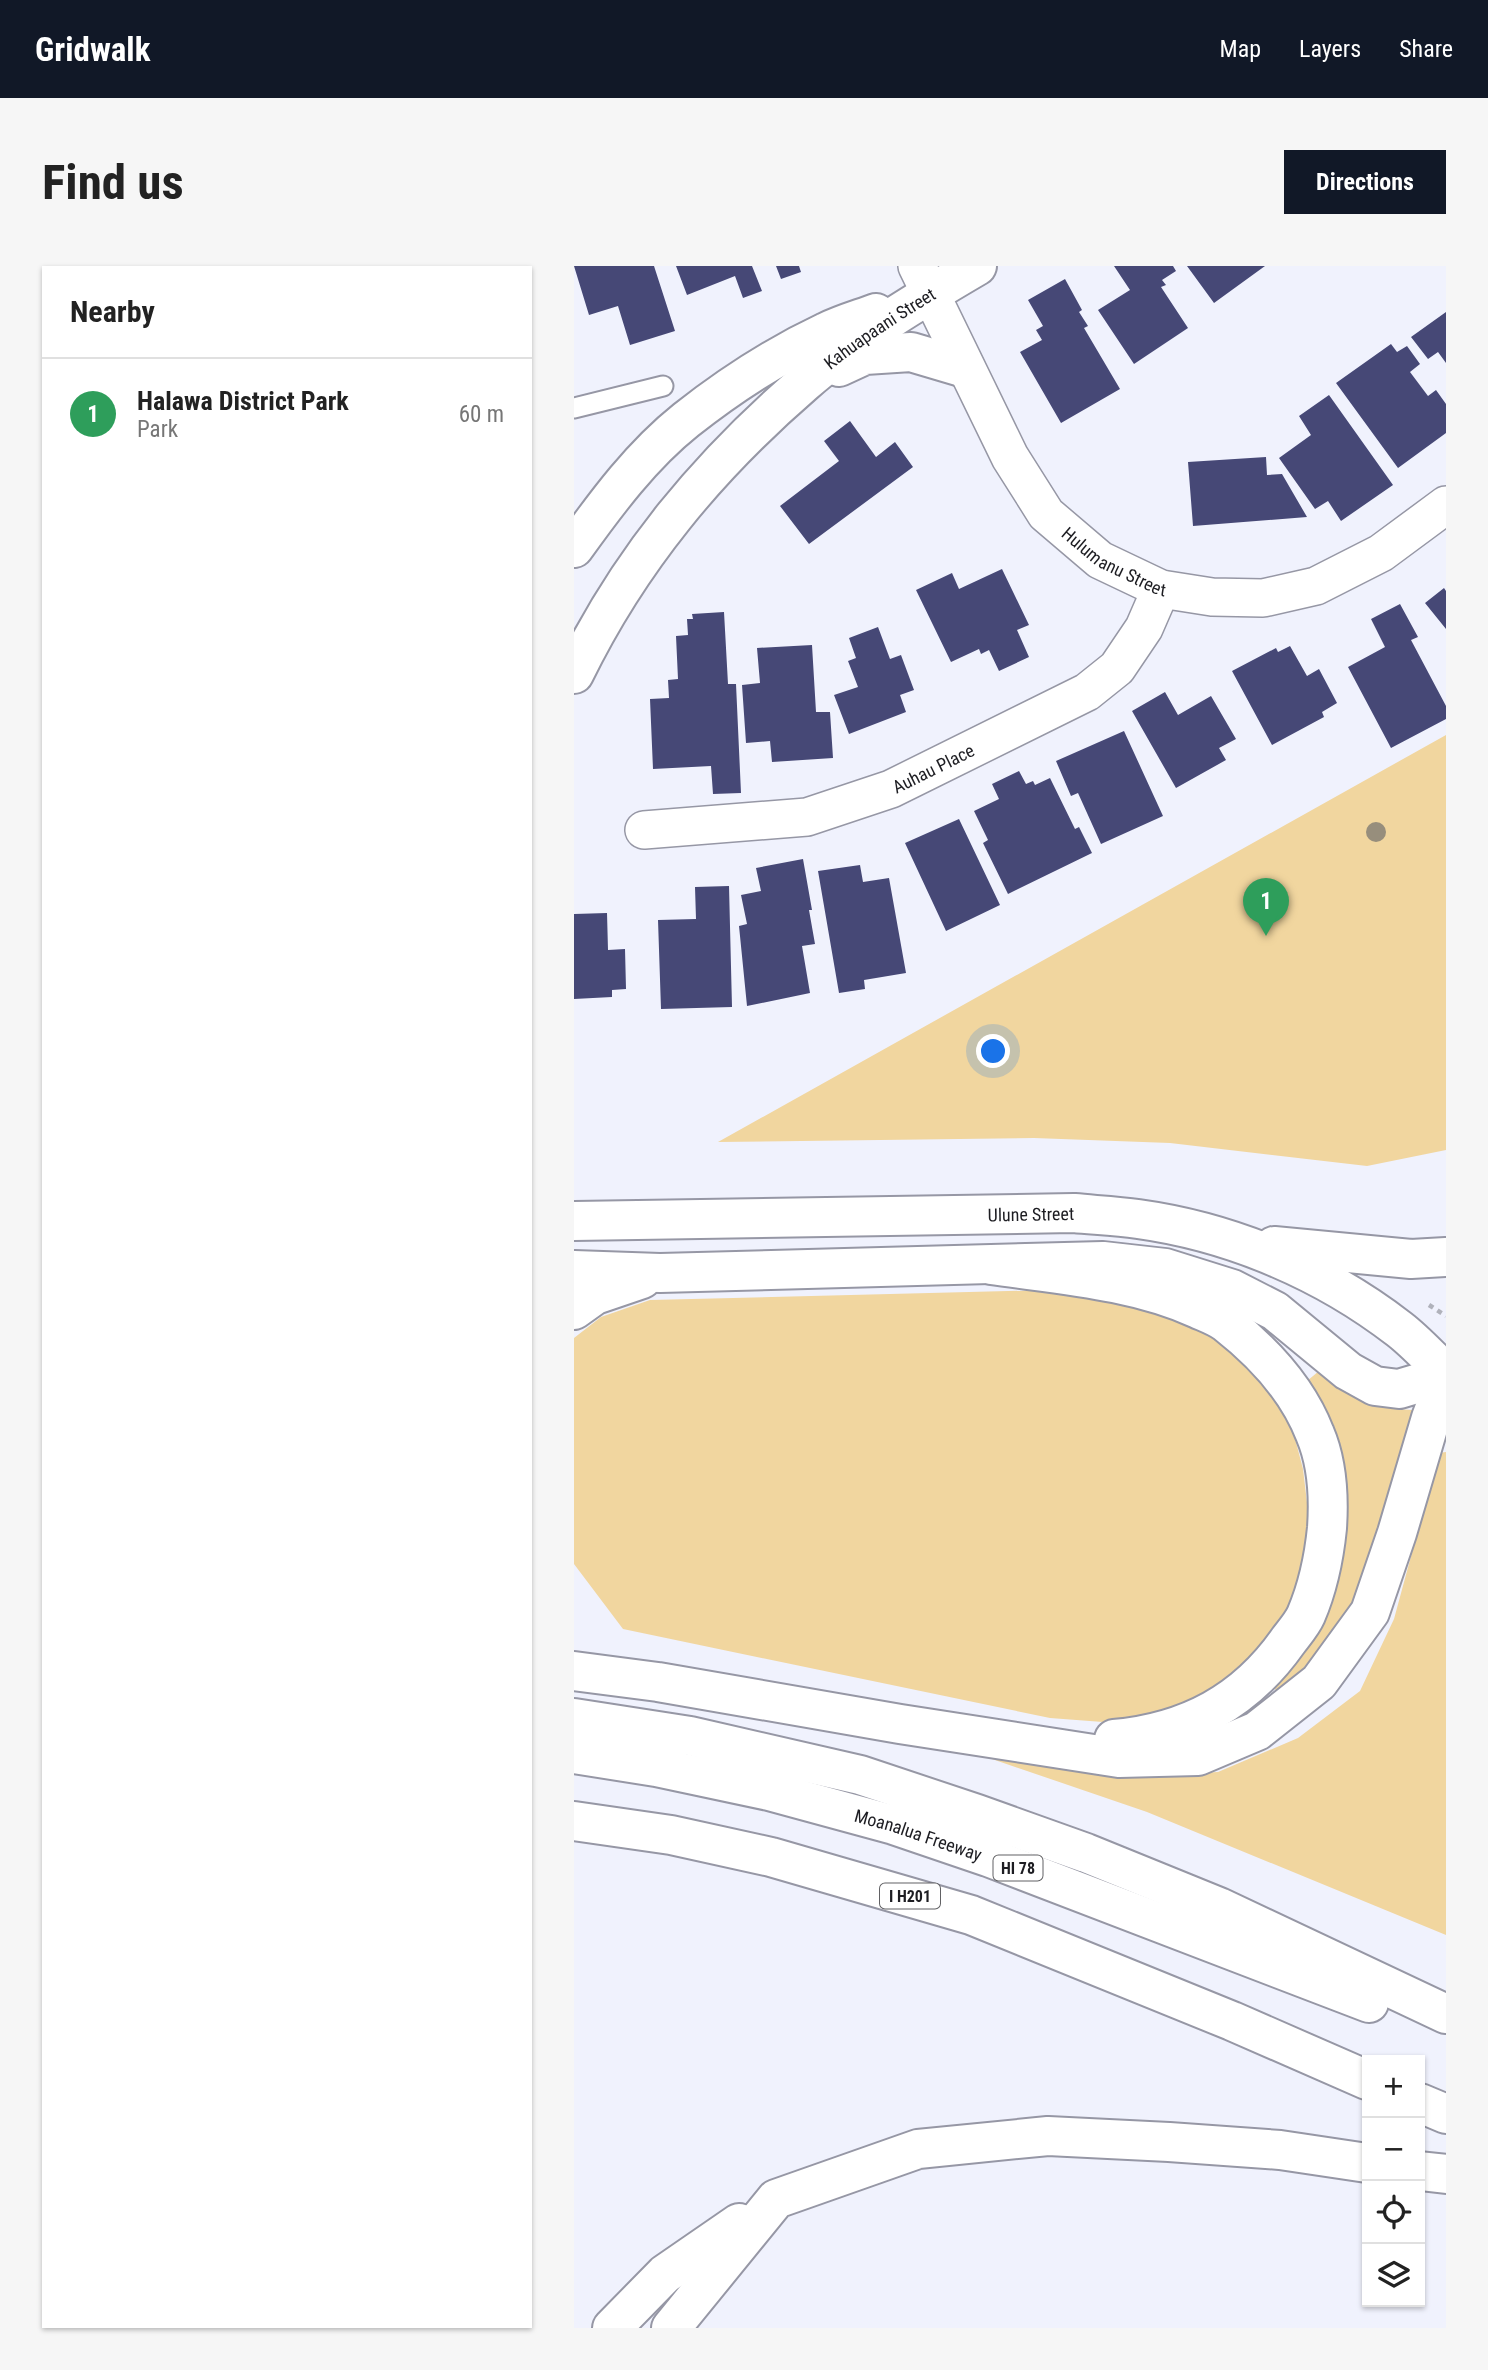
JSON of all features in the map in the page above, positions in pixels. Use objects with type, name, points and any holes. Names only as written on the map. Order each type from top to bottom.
[{"type":"main road","points":[[924,280],[977,266]]},
{"type":"main road","name":"Kahuapaani Street","points":[[574,674],[622,586],[661,530],[729,454],[805,382],[924,280]]},
{"type":"main road","name":"Kahuapaani Street","points":[[574,548],[612,496],[685,420],[740,381],[924,280]]},
{"type":"main road","points":[[805,382],[865,355],[911,352],[965,368]]},
{"type":"main road","name":"Ulune Street","points":[[574,1222],[1074,1213],[1138,1219],[1242,1243],[1323,1280],[1367,1305],[1402,1331],[1446,1375]]},
{"type":"main road","points":[[1242,1243],[1411,1258],[1446,1257]]},
{"type":"main road","points":[[574,1270],[660,1273],[1103,1261],[1165,1268],[1232,1289],[1275,1311],[1348,1371],[1375,1386],[1399,1389],[1446,1375]]},
{"type":"main road","points":[[991,1265],[1093,1279],[1172,1297],[1224,1321],[1269,1362],[1304,1411],[1316,1434],[1326,1480],[1328,1517],[1324,1559],[1306,1617],[1270,1667],[1233,1699],[1186,1724],[1142,1736],[1072,1743],[1000,1740]]},
{"type":"main road","points":[[574,1310],[595,1295],[660,1273]]},
{"type":"main road","points":[[574,1671],[658,1682],[1119,1758],[1198,1756],[1257,1731],[1319,1682],[1370,1612],[1446,1375]]},
{"type":"main road","points":[[574,1718],[690,1736],[847,1772],[977,1814],[1086,1853],[1219,1908],[1446,2014]]},
{"type":"main road","name":"Moanalua Freeway","points":[[574,1754],[656,1767],[769,1791],[894,1825],[1012,1866],[1446,2033]]},
{"type":"main road","name":"I H201","points":[[574,1821],[671,1835],[771,1857],[971,1915],[1232,2021],[1362,2078]]},
{"type":"main road","points":[[574,1841],[692,1861],[869,1900],[1232,2021]]},
{"type":"main road","points":[[1425,2105],[1446,2114]]},
{"type":"main road","points":[[611,2328],[665,2274],[776,2199],[918,2149],[1048,2136],[1280,2150],[1362,2162]]},
{"type":"main road","points":[[1425,2172],[1446,2174]]},
{"type":"main road","points":[[671,2328],[776,2199]]},
{"type":"street","name":"Hulumanu Street","points":[[924,280],[1010,457],[1046,514],[1100,560],[1161,589],[1212,597],[1263,598],[1316,586],[1381,554],[1446,505]]},
{"type":"street","name":"Auhau Place","points":[[644,830],[807,817],[891,789],[1087,692],[1117,668],[1144,628],[1161,589]]},
{"type":"lane","points":[[574,408],[663,386]]},
{"type":"shaded area","points":[[1446,735],[1446,1150],[1367,1166],[1170,1143],[1034,1138],[718,1142]]},
{"type":"shaded area","points":[[1053,1290],[1117,1299],[1191,1325],[1239,1355],[1269,1388],[1292,1427],[1303,1469],[1308,1511],[1307,1554],[1293,1597],[1275,1630],[1243,1668],[1210,1694],[1161,1714],[1116,1723],[1050,1718],[623,1629],[574,1564],[574,1338],[601,1317],[650,1300]]},
{"type":"shaded area","points":[[1319,1371],[1362,1401],[1383,1407],[1413,1410],[1365,1582],[1347,1625],[1281,1698],[1273,1686],[1336,1587],[1344,1546],[1346,1489],[1337,1435],[1307,1381]]},
{"type":"shaded area","points":[[1446,1452],[1446,1935],[1147,1812],[992,1759],[995,1748],[1143,1776],[1218,1772],[1298,1738],[1360,1691],[1394,1619],[1439,1453]]},
{"type":"building","points":[[574,266],[654,266],[675,331],[630,345],[618,306],[589,315]]},
{"type":"building","points":[[676,266],[752,266],[762,291],[743,298],[735,276],[687,295]]},
{"type":"building","points":[[776,266],[799,266],[801,272],[781,279]]},
{"type":"building","points":[[1114,266],[1173,266],[1176,271],[1162,280],[1166,285],[1161,287],[1188,328],[1134,364],[1098,310],[1130,290]]},
{"type":"building","points":[[1187,266],[1265,266],[1214,303]]},
{"type":"building","points":[[1065,279],[1082,310],[1079,312],[1088,326],[1084,328],[1120,389],[1061,423],[1020,352],[1042,340],[1036,330],[1043,326],[1028,300]]},
{"type":"building","points":[[1446,312],[1446,363],[1438,352],[1428,359],[1411,337]]},
{"type":"building","points":[[1391,344],[1397,352],[1407,346],[1420,364],[1410,372],[1428,396],[1436,390],[1446,404],[1446,433],[1398,468],[1336,383]]},
{"type":"building","points":[[1329,395],[1393,485],[1341,521],[1328,501],[1315,509],[1279,458],[1311,435],[1299,416]]},
{"type":"building","points":[[850,421],[876,457],[895,442],[913,467],[809,544],[780,506],[839,461],[824,441]]},
{"type":"building","points":[[1266,457],[1267,475],[1282,474],[1307,517],[1193,526],[1188,462]]},
{"type":"building","points":[[1002,569],[1029,625],[1017,630],[1029,657],[999,671],[989,650],[981,654],[979,649],[951,662],[916,590],[952,573],[959,589]]},
{"type":"building","points":[[1444,588],[1446,591],[1446,629],[1425,603]]},
{"type":"building","points":[[1400,604],[1418,637],[1411,640],[1446,706],[1446,719],[1391,748],[1348,667],[1385,647],[1371,619]]},
{"type":"building","points":[[724,612],[728,684],[736,684],[741,793],[713,794],[711,766],[653,769],[650,699],[669,698],[668,680],[678,679],[676,636],[688,635],[687,619],[693,619],[692,614]]},
{"type":"building","points":[[878,627],[890,659],[901,655],[914,690],[900,695],[906,712],[849,734],[834,695],[858,687],[848,661],[856,658],[849,638]]},
{"type":"building","points":[[812,645],[816,712],[830,712],[833,758],[772,762],[770,741],[746,743],[742,685],[760,683],[757,648]]},
{"type":"building","points":[[1290,646],[1307,676],[1319,669],[1337,703],[1322,712],[1324,717],[1272,745],[1232,671],[1276,648],[1278,652]]},
{"type":"building","points":[[1165,692],[1178,715],[1211,696],[1236,739],[1219,748],[1226,760],[1176,788],[1132,711]]},
{"type":"building","points":[[1124,731],[1163,816],[1101,844],[1078,793],[1071,796],[1056,761]]},
{"type":"building","points":[[1019,771],[1026,784],[1033,781],[1035,785],[1050,778],[1075,829],[1079,827],[1092,853],[1008,894],[983,843],[988,840],[974,811],[999,799],[992,784]]},
{"type":"building","points":[[959,819],[1000,905],[946,931],[905,843]]},
{"type":"building","points":[[803,859],[815,944],[802,946],[810,993],[747,1006],[739,926],[747,924],[741,895],[761,891],[756,868]]},
{"type":"building","points":[[860,865],[863,882],[889,878],[906,973],[864,980],[865,989],[839,993],[818,871]]},
{"type":"building","points":[[729,886],[732,1007],[661,1009],[658,920],[696,919],[695,887]]},
{"type":"building","points":[[607,913],[608,950],[625,949],[626,989],[612,990],[612,997],[574,999],[574,914]]},
{"type":"place","name":"Halawa District Park","points":[[1266,936]]}]
